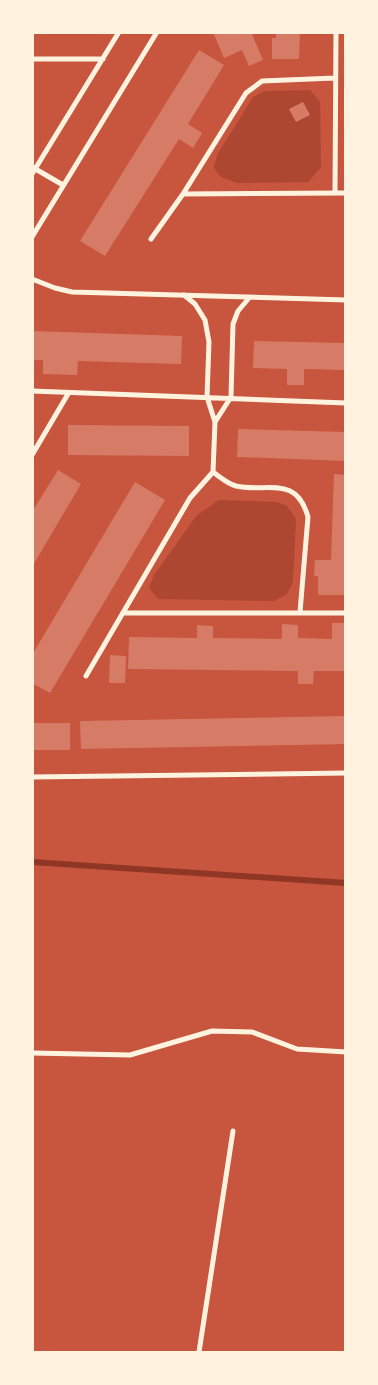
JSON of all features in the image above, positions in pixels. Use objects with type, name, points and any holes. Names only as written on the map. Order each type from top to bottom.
[{"type":"street","points":[[64,185],[34,170],[119,32]]},
{"type":"street","points":[[32,237],[157,32]]},
{"type":"street","points":[[335,192],[336,32]]},
{"type":"street","points":[[32,59],[103,59]]},
{"type":"street","points":[[151,239],[183,194],[246,93],[262,81],[335,78]]},
{"type":"street","points":[[183,194],[346,192]]},
{"type":"street","points":[[32,280],[72,292],[346,300]]},
{"type":"street","points":[[86,676],[190,498],[213,472],[215,422],[207,397],[208,342],[205,320],[195,304],[184,294]]},
{"type":"street","points":[[215,422],[231,397],[233,324],[238,311],[249,298]]},
{"type":"street","points":[[32,392],[346,402]]},
{"type":"street","points":[[32,455],[68,394]]},
{"type":"street","points":[[213,472],[236,486],[275,487],[292,491],[304,504],[308,517],[300,612]]},
{"type":"street","points":[[123,613],[346,613]]},
{"type":"street","points":[[32,777],[346,773]]},
{"type":"street","points":[[32,1053],[130,1055],[212,1032],[252,1032],[296,1049],[315,1052],[346,1052]]},
{"type":"street","points":[[199,1352],[233,1131]]},
{"type":"shaded area","points":[[310,90],[320,102],[321,167],[308,182],[237,183],[221,177],[214,168],[217,155],[253,97],[265,91]]},
{"type":"shaded area","points":[[219,500],[278,502],[287,506],[296,519],[293,583],[287,594],[274,601],[158,599],[149,588],[154,575],[197,515]]},
{"type":"building","points":[[213,32],[251,32],[263,60],[249,66],[242,50],[224,58]]},
{"type":"building","points":[[276,32],[300,32],[299,59],[272,59],[272,38],[276,38]]},
{"type":"building","points":[[199,50],[224,65],[188,124],[202,133],[193,148],[179,139],[105,256],[80,241]]},
{"type":"building","points":[[303,102],[310,115],[296,122],[289,109]]},
{"type":"building","points":[[32,331],[182,336],[181,364],[78,361],[77,375],[43,374],[43,360],[32,360]]},
{"type":"building","points":[[254,341],[346,343],[346,370],[304,369],[304,385],[287,385],[287,369],[253,368]]},
{"type":"building","points":[[68,425],[189,426],[189,456],[68,455]]},
{"type":"building","points":[[238,429],[346,432],[346,461],[237,457]]},
{"type":"building","points":[[58,470],[81,484],[32,567],[32,512]]},
{"type":"building","points":[[334,474],[346,475],[346,595],[318,595],[318,576],[314,576],[315,560],[331,560]]},
{"type":"building","points":[[135,482],[165,500],[50,693],[32,683],[32,655]]},
{"type":"building","points":[[332,623],[346,623],[346,671],[314,671],[313,684],[298,684],[298,671],[128,669],[129,637],[197,638],[197,625],[213,626],[213,638],[282,639],[282,624],[298,625],[298,638],[332,639]]},
{"type":"building","points":[[110,655],[126,656],[125,683],[109,683]]},
{"type":"building","points":[[346,716],[346,744],[81,749],[80,721]]},
{"type":"building","points":[[32,723],[70,723],[70,750],[32,750]]},
{"type":"waterway","points":[[32,862],[346,883]]}]
